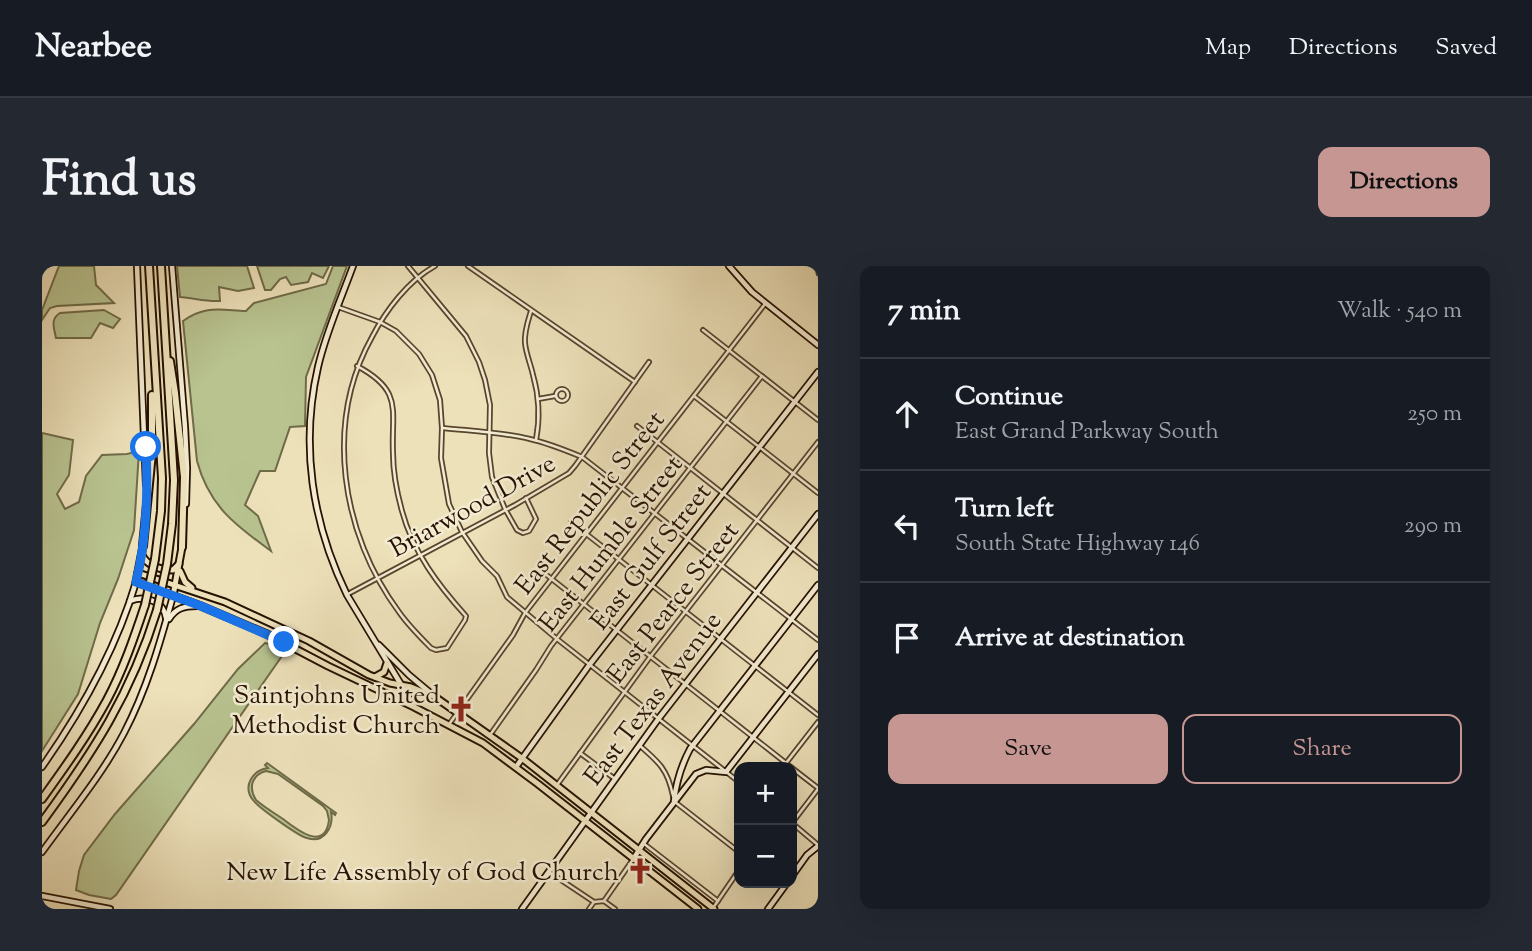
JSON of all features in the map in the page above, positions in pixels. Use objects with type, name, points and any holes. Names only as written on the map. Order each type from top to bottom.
[{"type":"highway","points":[[42,799],[83,741],[108,698],[145,606],[155,559],[162,490],[149,266]]},
{"type":"highway","points":[[42,821],[79,771],[120,704],[141,658],[157,610],[167,564],[174,480],[161,266]]},
{"type":"highway","points":[[166,343],[172,368],[184,477],[182,547]]},
{"type":"highway","points":[[143,546],[152,453],[154,362]]},
{"type":"main road","points":[[42,767],[87,698],[114,642],[130,601],[142,555],[146,468],[137,266]]},
{"type":"main road","points":[[42,852],[124,734],[150,675],[176,585],[186,517],[187,468],[172,266]]},
{"type":"main road","points":[[353,266],[323,349],[317,374],[310,419],[312,485],[319,522],[347,595],[414,707]]},
{"type":"main road","points":[[729,266],[765,304],[818,345]]},
{"type":"main road","name":"East Gulf Street","points":[[516,768],[590,664],[818,372]]},
{"type":"main road","name":"East Texas Avenue","points":[[522,909],[659,718],[818,514]]},
{"type":"main road","points":[[142,555],[145,561],[160,569],[173,570],[179,565]]},
{"type":"main road","points":[[179,565],[181,577],[185,582],[204,594]]},
{"type":"main road","points":[[138,573],[204,594],[270,622],[375,677],[435,697]]},
{"type":"main road","points":[[136,582],[275,638],[483,743],[696,908]]},
{"type":"main road","points":[[674,802],[682,763],[693,746],[818,585]]},
{"type":"main road","points":[[130,601],[141,598],[162,606],[166,622]]},
{"type":"main road","points":[[166,622],[179,608],[201,606]]},
{"type":"main road","points":[[376,642],[435,697],[523,759],[713,909]]},
{"type":"main road","points":[[634,858],[698,773],[706,769],[726,772],[818,654]]},
{"type":"main road","points":[[328,666],[335,660],[349,664]]},
{"type":"main road","points":[[375,677],[384,672],[387,663]]},
{"type":"main road","points":[[797,869],[818,845]]},
{"type":"main road","points":[[669,886],[675,878]]},
{"type":"main road","points":[[768,909],[783,888]]},
{"type":"main road","points":[[42,896],[110,909]]},
{"type":"street","points":[[408,266],[466,336],[474,350],[485,380],[490,405],[489,453],[492,477],[505,509],[517,530],[523,533],[526,533],[536,519],[526,498]]},
{"type":"street","points":[[358,366],[382,384],[393,406],[395,480],[410,536],[445,593],[466,617],[447,648],[430,648],[399,613],[377,578],[356,529],[345,478],[343,450],[345,416],[358,366],[365,348],[380,322],[418,278],[435,266]]},
{"type":"street","points":[[468,266],[635,382]]},
{"type":"street","name":"East Republic Street","points":[[448,725],[513,635],[525,612],[765,304]]},
{"type":"street","points":[[338,307],[380,322],[400,334],[419,354],[432,375],[440,400],[441,458],[449,504],[462,532],[482,561],[497,576],[506,597],[734,778]]},
{"type":"street","points":[[531,311],[525,342],[538,399],[536,440]]},
{"type":"street","points":[[703,330],[818,420]]},
{"type":"street","name":"Briarwood Drive","points":[[347,595],[561,479],[582,457],[649,362]]},
{"type":"street","name":"East Humble Street","points":[[490,735],[557,639],[762,376]]},
{"type":"street","points":[[538,399],[556,396]]},
{"type":"street","points":[[694,396],[818,493]]},
{"type":"street","points":[[637,426],[818,568]]},
{"type":"street","points":[[442,428],[536,440],[582,457],[818,640]]},
{"type":"street","name":"East Pearce Street","points":[[557,785],[650,657],[818,442]]},
{"type":"street","points":[[571,522],[818,715]]},
{"type":"street","points":[[539,569],[785,762]]},
{"type":"street","points":[[787,762],[818,722]]},
{"type":"street","points":[[639,745],[664,769],[674,802],[734,848]]},
{"type":"street","points":[[580,753],[615,779]]},
{"type":"street","points":[[797,771],[818,789],[797,816]]},
{"type":"street","points":[[794,825],[818,845]]},
{"type":"street","points":[[643,844],[718,901]]},
{"type":"street","points":[[604,901],[634,858]]},
{"type":"street","points":[[549,872],[594,902],[604,901],[615,909]]},
{"type":"street","points":[[713,909],[734,877]]},
{"type":"street","points":[[589,909],[594,902]]},
{"type":"green space","points":[[59,266],[94,266],[96,285],[114,303],[57,306],[50,308],[42,320],[42,310]]},
{"type":"green space","points":[[177,266],[247,266],[254,288],[238,291],[219,287],[220,301],[180,297]]},
{"type":"green space","points":[[257,266],[329,266],[323,278],[312,273],[308,282],[291,285],[286,277],[280,279],[271,290],[265,290]]},
{"type":"green space","points":[[333,266],[347,266],[306,377],[305,426],[290,427],[275,471],[260,471],[245,505],[258,516],[271,551],[225,513],[202,477],[197,461],[183,321],[206,311],[246,311],[254,303],[326,284]]},
{"type":"green space","points":[[104,310],[120,319],[113,328],[100,323],[91,338],[56,338],[54,321],[60,313]]},
{"type":"green space","points":[[42,433],[73,440],[69,475],[57,494],[65,509],[79,502],[86,476],[102,455],[139,451],[134,530],[100,623],[78,694],[42,751]]},
{"type":"green space","points":[[265,643],[284,653],[116,895],[111,899],[76,890],[84,855],[115,814],[238,669]]},
{"type":"green space","points":[[267,763],[336,813],[335,815],[331,812],[331,823],[323,836],[313,839],[302,836],[278,821],[253,800],[249,784],[254,775],[268,768],[265,765]],"holes":[[[266,771],[278,774],[327,811],[329,820],[322,835],[316,837],[303,833],[256,800],[252,786],[257,775]]]},
{"type":"railway","points":[[817,266],[818,274]]},
{"type":"place","name":"Saintjohns United Methodist Church","points":[[461,709]]},
{"type":"place","name":"New Life Assembly of God Church","points":[[640,871]]},
{"type":"route","points":[[146,447],[143,546],[136,582],[201,606],[284,642]]}]
